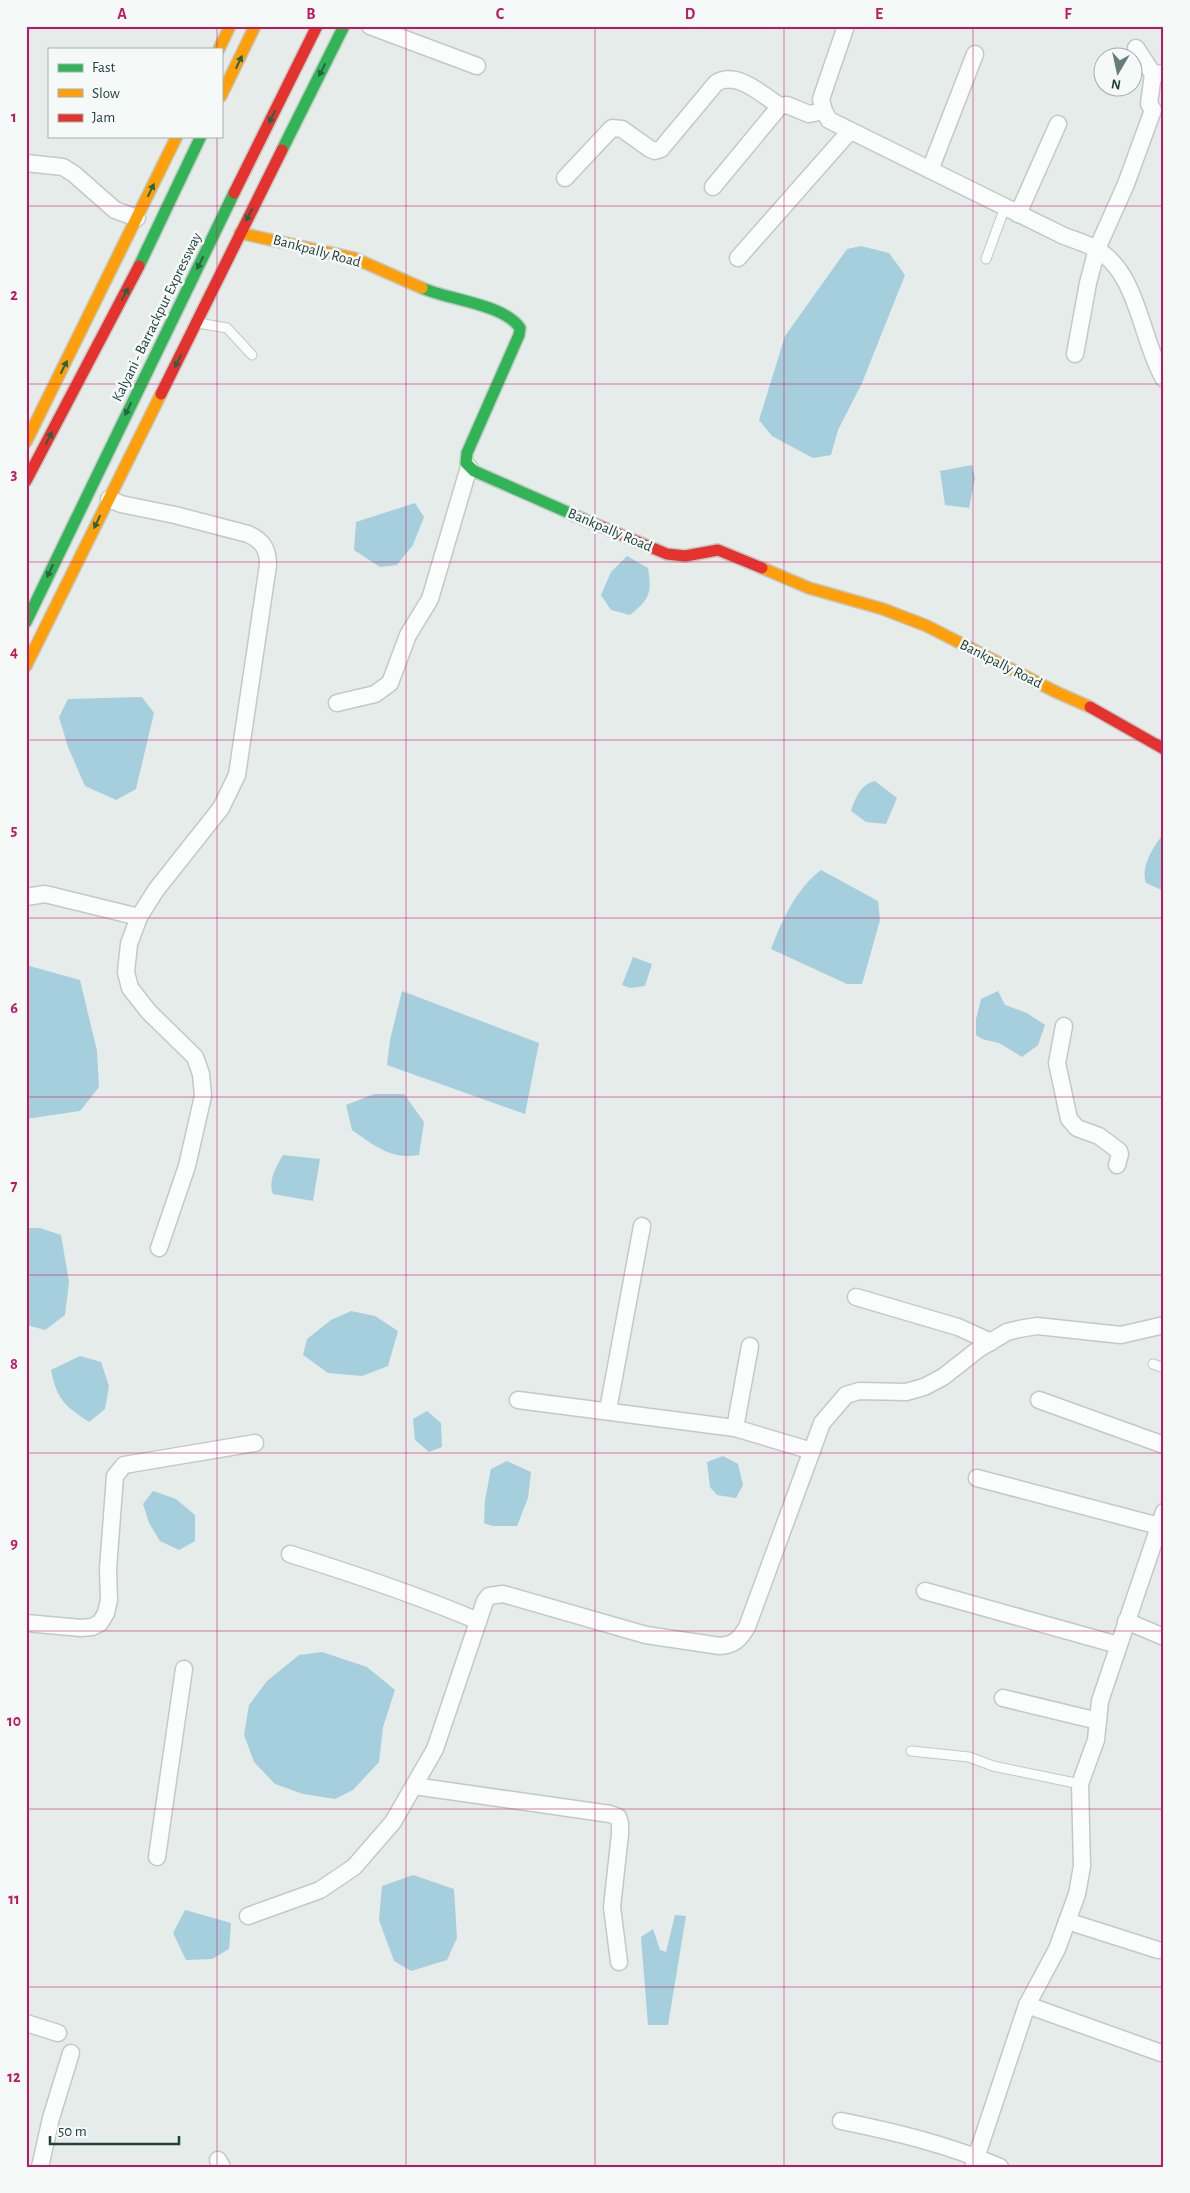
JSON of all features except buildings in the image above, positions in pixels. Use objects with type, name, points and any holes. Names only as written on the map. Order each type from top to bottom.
[{"type":"main road","points":[[219,48],[230,26]]},
{"type":"main road","points":[[222,94],[255,26]]},
{"type":"main road","name":"Kalyani - Barrackpur Expressway","points":[[26,622],[161,341],[317,26]]},
{"type":"main road","points":[[26,666],[344,26]]},
{"type":"main road","points":[[26,442],[176,138]]},
{"type":"main road","points":[[26,481],[148,249],[200,138]]},
{"type":"main road","name":"Bankpally Road","points":[[240,233],[354,258],[436,294],[494,310],[516,322],[520,328],[519,336],[467,453],[466,463],[469,467],[645,546],[673,555],[683,556],[709,550],[718,550],[809,588],[905,616],[1056,692],[1095,709],[1164,749]]},
{"type":"street","points":[[370,26],[477,66]]},
{"type":"street","points":[[846,26],[821,100],[828,120],[1064,236],[1097,249],[1119,267],[1134,301],[1156,365],[1164,379]]},
{"type":"street","points":[[930,170],[975,54]]},
{"type":"street","points":[[1075,354],[1088,283],[1097,249],[1126,184],[1153,110],[1149,104],[1158,74],[1142,55]]},
{"type":"street","points":[[566,178],[612,128],[622,129],[652,150],[661,149],[716,83],[724,79],[740,81],[780,106],[787,105],[809,114],[824,111]]},
{"type":"street","points":[[712,187],[780,106]]},
{"type":"street","points":[[1012,211],[1058,124]]},
{"type":"street","points":[[738,258],[850,130]]},
{"type":"street","points":[[26,163],[63,167],[74,174],[115,210],[137,218]]},
{"type":"street","points":[[337,703],[375,694],[390,683],[408,635],[430,600],[469,467]]},
{"type":"street","points":[[109,499],[121,504],[175,515],[248,534],[260,540],[268,553],[268,565],[236,775],[221,808],[156,890],[139,917],[129,944],[126,972],[130,988],[149,1012],[195,1057],[201,1074],[203,1096],[187,1166],[159,1248]]},
{"type":"street","points":[[26,897],[44,894],[139,917]]},
{"type":"street","points":[[1064,1026],[1058,1063],[1069,1119],[1077,1128],[1099,1136],[1118,1151],[1120,1154],[1116,1165]]},
{"type":"street","points":[[608,1410],[642,1226]]},
{"type":"street","points":[[856,1297],[958,1327],[991,1342]]},
{"type":"street","points":[[248,1916],[320,1890],[354,1867],[393,1822],[435,1749],[478,1621],[489,1596],[503,1594],[646,1635],[729,1646],[739,1640],[748,1627],[822,1423],[846,1395],[859,1391],[906,1392],[924,1387],[943,1377],[1007,1332],[1037,1326],[1121,1335],[1164,1325]]},
{"type":"street","points":[[736,1428],[750,1346]]},
{"type":"street","points":[[518,1400],[608,1410],[736,1428],[812,1451]]},
{"type":"street","points":[[1038,1400],[1164,1445]]},
{"type":"street","points":[[26,1624],[81,1628],[92,1627],[100,1623],[106,1613],[110,1600],[108,1569],[114,1476],[124,1465],[256,1443]]},
{"type":"street","points":[[975,2162],[1027,2005],[1057,1949],[1077,1894],[1082,1866],[1080,1784],[1096,1740],[1100,1701],[1162,1518],[977,1478]]},
{"type":"street","points":[[290,1554],[405,1592],[478,1621]]},
{"type":"street","points":[[925,1592],[1118,1645]]},
{"type":"street","points":[[1126,1621],[1164,1637]]},
{"type":"street","points":[[158,1856],[184,1669]]},
{"type":"street","points":[[1003,1698],[1098,1721]]},
{"type":"street","points":[[414,1786],[610,1814],[618,1817],[620,1834],[612,1907],[619,1962]]},
{"type":"street","points":[[1067,1921],[1158,1950]]},
{"type":"street","points":[[1027,2005],[1164,2054]]},
{"type":"street","points":[[26,2023],[58,2033]]},
{"type":"street","points":[[40,2167],[51,2118],[71,2053]]},
{"type":"street","points":[[841,2121],[911,2136],[975,2162],[1000,2167]]},
{"type":"lane","points":[[986,259],[1012,211]]},
{"type":"lane","points":[[197,323],[227,328],[252,354]]},
{"type":"lane","points":[[1153,1364],[1164,1368]]},
{"type":"lane","points":[[911,1752],[969,1757],[993,1766],[1080,1784]]},
{"type":"water","points":[[861,246],[889,253],[905,275],[862,383],[838,430],[831,455],[813,458],[772,436],[759,420],[785,336],[847,249]]},
{"type":"water","points":[[972,465],[975,478],[969,508],[945,505],[940,471]]},
{"type":"water","points":[[415,503],[424,517],[413,545],[397,565],[380,567],[354,550],[356,522]]},
{"type":"water","points":[[627,556],[648,568],[650,583],[646,599],[630,615],[611,610],[601,595],[611,572]]},
{"type":"water","points":[[142,697],[154,713],[136,789],[116,800],[85,786],[68,747],[59,717],[68,699]]},
{"type":"water","points":[[875,781],[897,798],[886,824],[866,822],[851,811],[862,789]]},
{"type":"water","points":[[1164,833],[1164,891],[1146,883],[1145,870],[1149,856]]},
{"type":"water","points":[[821,870],[878,901],[880,920],[862,984],[847,984],[771,949],[785,916],[797,896],[804,886]]},
{"type":"water","points":[[633,957],[652,964],[645,986],[630,988],[622,985]]},
{"type":"water","points":[[26,965],[80,980],[97,1051],[99,1087],[80,1111],[26,1119]]},
{"type":"water","points":[[402,991],[539,1043],[525,1114],[387,1065],[390,1040]]},
{"type":"water","points":[[998,991],[1005,1005],[1027,1013],[1045,1025],[1038,1045],[1022,1057],[999,1043],[982,1039],[976,1035],[976,1019],[981,999]]},
{"type":"water","points":[[374,1094],[404,1094],[424,1122],[419,1155],[409,1156],[391,1153],[375,1146],[352,1130],[346,1105]]},
{"type":"water","points":[[283,1155],[320,1159],[313,1201],[273,1194],[272,1179]]},
{"type":"water","points":[[26,1228],[40,1228],[61,1235],[69,1282],[65,1315],[45,1330],[26,1325]]},
{"type":"water","points":[[351,1311],[375,1316],[398,1331],[388,1366],[362,1376],[328,1373],[303,1355],[307,1339],[331,1320]]},
{"type":"water","points":[[80,1356],[101,1362],[109,1386],[105,1409],[89,1422],[63,1401],[56,1389],[51,1370]]},
{"type":"water","points":[[427,1411],[441,1423],[442,1447],[429,1452],[415,1440],[413,1419]]},
{"type":"water","points":[[723,1456],[738,1464],[743,1485],[736,1498],[717,1495],[710,1487],[707,1462]]},
{"type":"water","points":[[507,1461],[531,1472],[528,1498],[517,1526],[492,1526],[484,1523],[485,1500],[491,1469]]},
{"type":"water","points":[[153,1491],[176,1499],[195,1515],[195,1541],[179,1550],[160,1541],[149,1523],[143,1504]]},
{"type":"water","points":[[322,1652],[367,1667],[395,1690],[383,1727],[379,1762],[353,1790],[335,1799],[303,1794],[275,1784],[254,1762],[244,1735],[249,1705],[267,1681],[299,1655]]},
{"type":"water","points":[[413,1875],[454,1889],[457,1938],[447,1960],[411,1971],[394,1961],[379,1920],[382,1886]]},
{"type":"water","points":[[185,1910],[231,1923],[229,1949],[212,1959],[186,1960],[173,1933]]},
{"type":"water","points":[[675,1915],[686,1916],[668,2025],[648,2025],[641,1937],[653,1929],[660,1950],[666,1952]]},
{"type":"traffic: fast","points":[[282,150],[344,26]]},
{"type":"traffic: fast","points":[[139,266],[200,138]]},
{"type":"traffic: fast","points":[[26,622],[234,193]]},
{"type":"traffic: fast","points":[[422,288],[502,313],[520,328],[519,335],[467,453],[466,463],[474,471],[583,519]]},
{"type":"traffic: slow","points":[[219,48],[230,26]]},
{"type":"traffic: slow","points":[[222,94],[255,26]]},
{"type":"traffic: slow","points":[[26,442],[176,138]]},
{"type":"traffic: slow","points":[[240,233],[354,258],[422,288]]},
{"type":"traffic: slow","points":[[26,666],[161,394]]},
{"type":"traffic: slow","points":[[762,568],[809,588],[883,609],[927,626],[1056,692],[1090,707]]},
{"type":"traffic: jam","points":[[234,193],[317,26]]},
{"type":"traffic: jam","points":[[161,394],[282,150]]},
{"type":"traffic: jam","points":[[26,481],[139,266]]},
{"type":"traffic: jam","points":[[583,519],[667,554],[685,556],[718,550],[762,568]]},
{"type":"traffic: jam","points":[[1090,707],[1164,749]]}]
